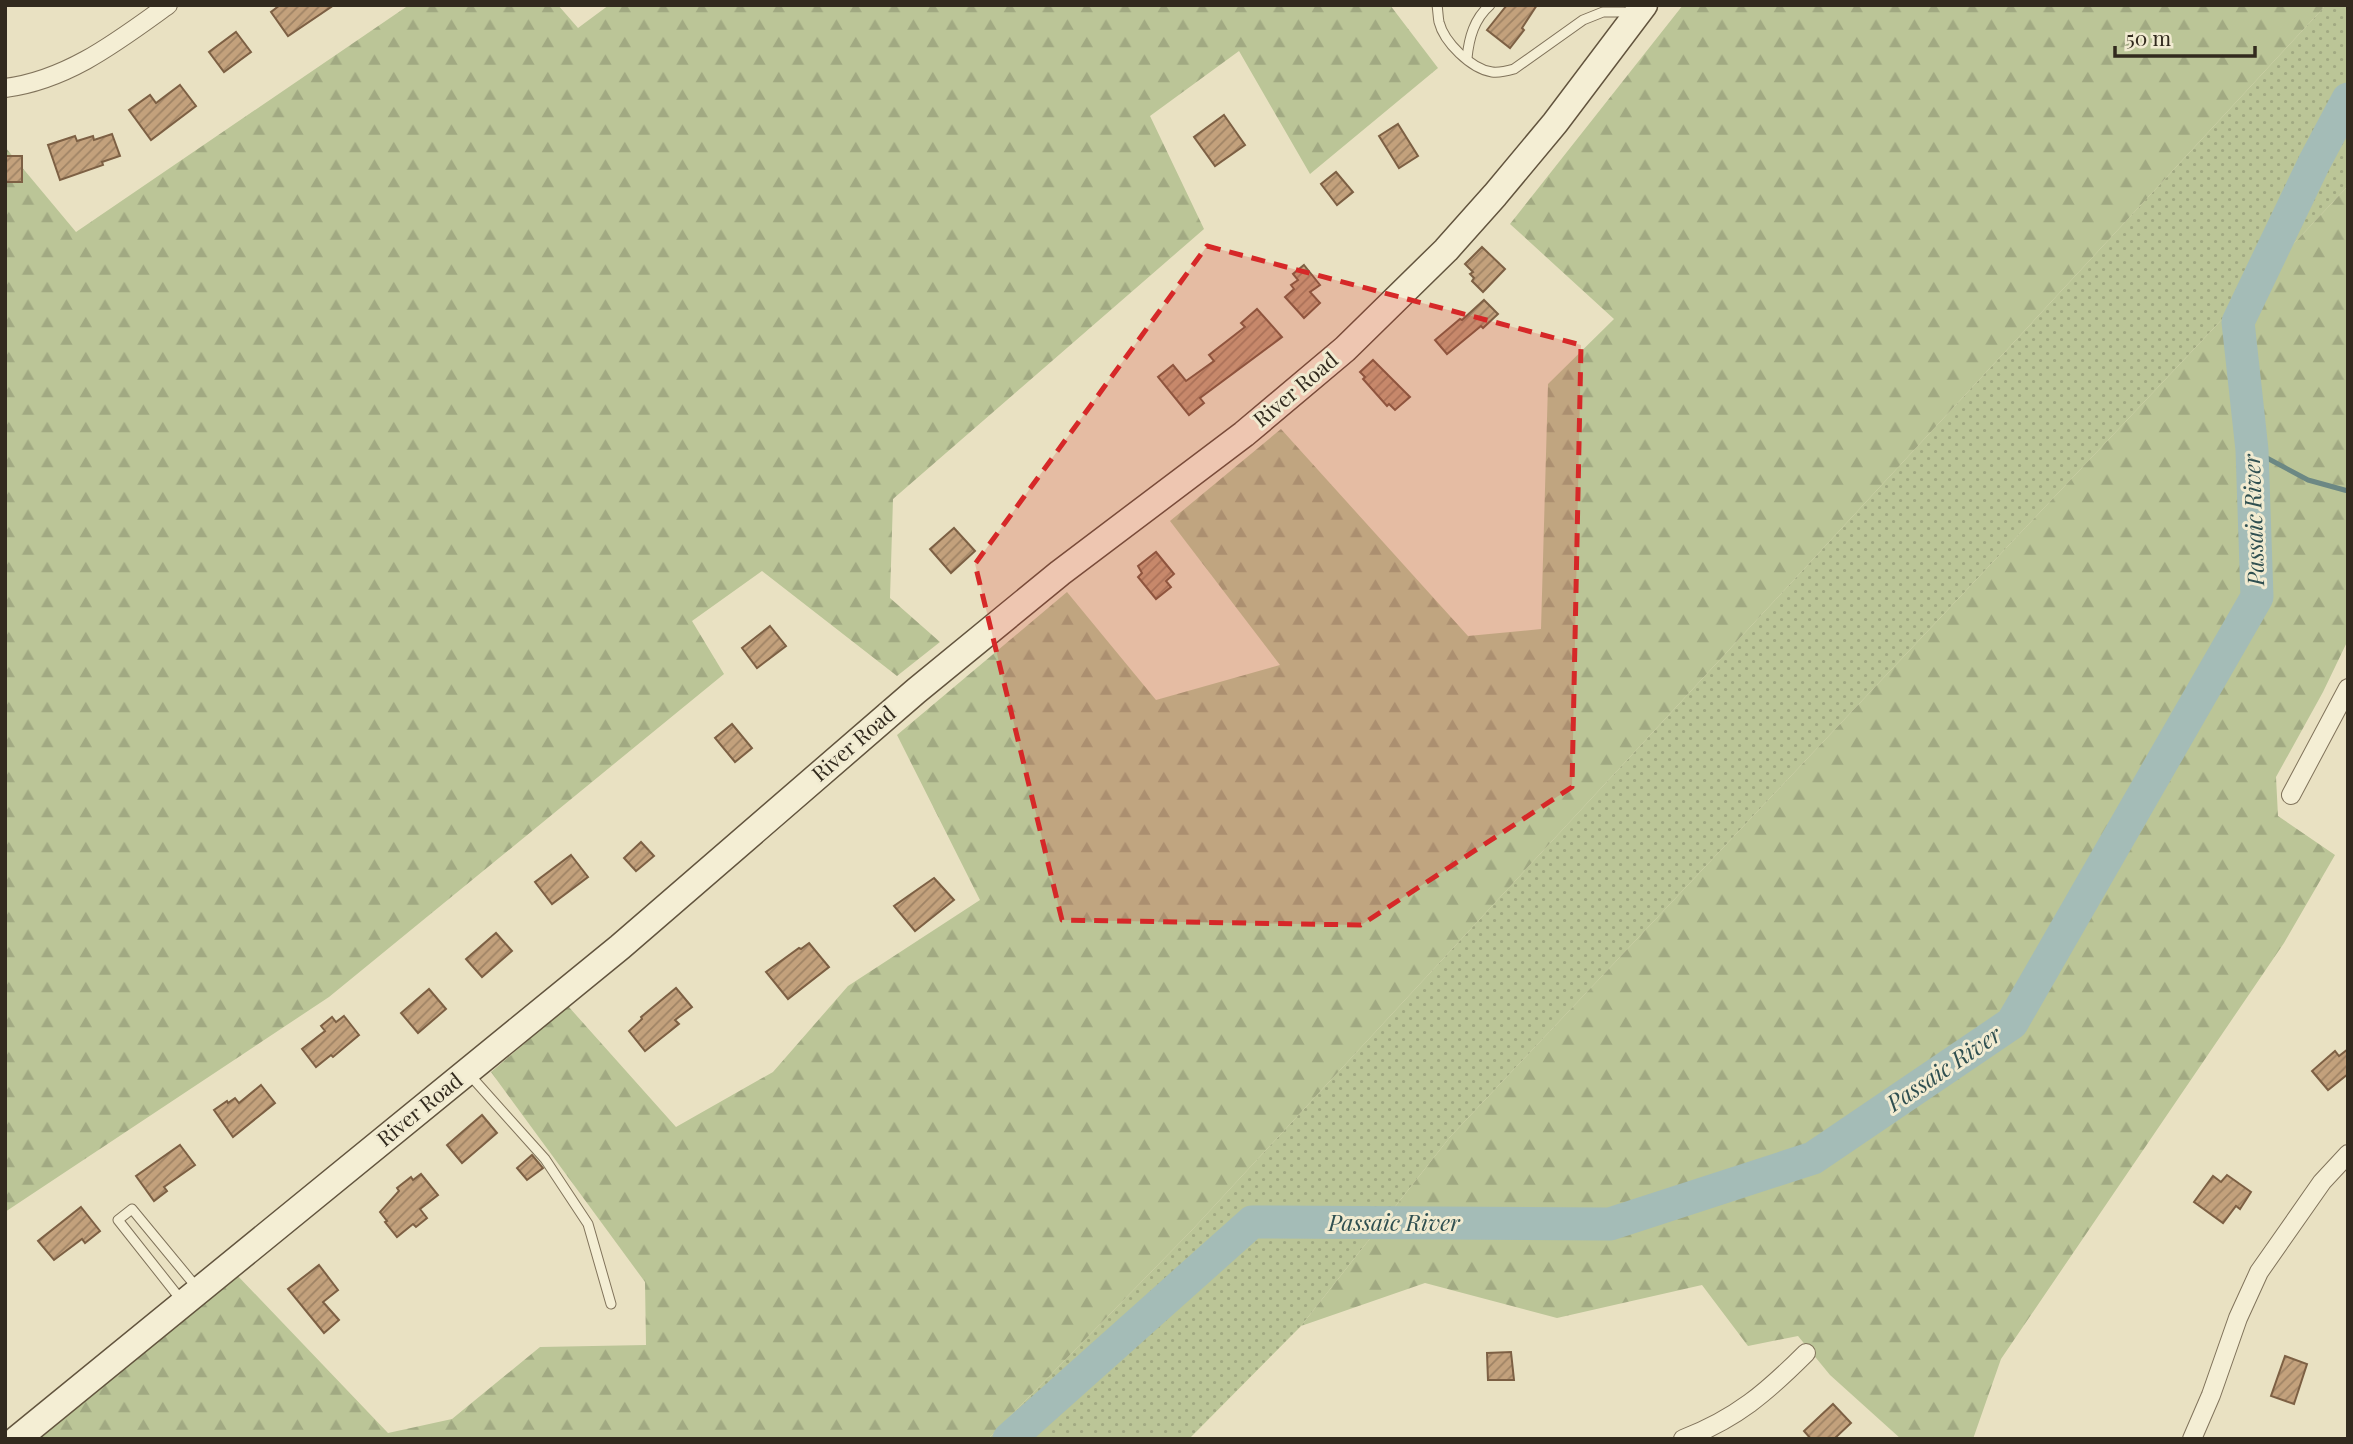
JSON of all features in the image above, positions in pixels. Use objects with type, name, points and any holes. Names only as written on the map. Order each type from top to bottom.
[{"type":"street","points":[[5,88],[39,82],[93,57],[168,5]]},
{"type":"street","name":"River Road","points":[[17,1439],[620,947],[916,691],[1060,573],[1244,434],[1345,349],[1438,258],[1495,195],[1642,9]]},
{"type":"street","points":[[2291,796],[2348,688]]},
{"type":"street","points":[[2192,1439],[2211,1395],[2238,1318],[2259,1272],[2322,1182],[2348,1154]]},
{"type":"street","points":[[1683,1439],[1725,1420],[1769,1391],[1806,1353]]},
{"type":"lane","points":[[1437,5],[1439,23],[1445,37],[1466,58],[1490,72],[1514,69],[1583,20],[1603,12],[1642,9]]},
{"type":"lane","points":[[1466,58],[1468,41],[1475,24],[1490,5]]},
{"type":"lane","points":[[467,1072],[545,1159],[588,1224],[611,1304]]},
{"type":"lane","points":[[131,1209],[192,1297],[118,1220],[131,1209]]},
{"type":"highlighted area","points":[[1207,246],[1581,345],[1572,787],[1361,925],[1062,920],[975,564]]},
{"type":"green space","points":[[409,5],[558,5],[578,28],[609,5],[1390,5],[1438,68],[1310,174],[1239,51],[1150,116],[1204,229],[893,499],[890,598],[940,642],[897,676],[762,571],[692,621],[724,674],[329,997],[5,1212],[5,147],[76,232]]},
{"type":"green space","points":[[1683,5],[2326,5],[1192,1230],[988,1439],[32,1439],[235,1273],[388,1433],[452,1419],[540,1347],[646,1345],[645,1282],[491,1072],[568,1006],[676,1127],[773,1072],[848,986],[980,900],[897,735],[1067,592],[1156,700],[1280,665],[1170,521],[1281,429],[1468,636],[1541,629],[1548,384],[1614,319],[1510,224]]},
{"type":"green space","points":[[2326,5],[2348,5],[2348,186],[1450,1137],[1301,1326],[1189,1439],[988,1439],[1192,1230]]},
{"type":"green space","points":[[2348,186],[2348,640],[2276,777],[2278,816],[2335,855],[2284,943],[2001,1359],[1973,1439],[1901,1439],[1830,1375],[1798,1336],[1748,1346],[1702,1285],[1557,1318],[1425,1283],[1301,1326],[1450,1137]]},
{"type":"building","points":[[280,5],[334,5],[288,36],[271,12]]},
{"type":"building","points":[[1507,5],[1537,5],[1522,28],[1524,30],[1510,48],[1487,30]]},
{"type":"building","points":[[236,32],[251,52],[224,72],[209,52]]},
{"type":"building","points":[[180,85],[196,106],[151,140],[129,110],[150,95],[156,103]]},
{"type":"building","points":[[1224,115],[1245,145],[1215,166],[1194,137]]},
{"type":"building","points":[[1398,124],[1418,156],[1399,168],[1379,136]]},
{"type":"building","points":[[112,134],[120,156],[60,180],[48,145],[75,136],[77,141],[93,136],[94,140]]},
{"type":"building","points":[[5,156],[22,156],[22,182],[5,182]]},
{"type":"building","points":[[1336,172],[1353,192],[1337,205],[1321,184]]},
{"type":"building","points":[[1482,247],[1505,269],[1483,292],[1472,281],[1474,278],[1470,274],[1473,272],[1465,264]]},
{"type":"building","points":[[1304,265],[1320,285],[1310,292],[1320,303],[1304,318],[1285,297],[1294,289],[1291,285],[1298,280],[1293,274]]},
{"type":"building","points":[[1484,300],[1498,314],[1447,354],[1435,340]]},
{"type":"building","points":[[1257,309],[1282,337],[1200,398],[1204,403],[1189,415],[1158,377],[1173,365],[1186,381],[1214,361],[1209,355],[1245,327],[1241,323]]},
{"type":"building","points":[[1373,360],[1410,397],[1395,410],[1389,404],[1387,406],[1363,379],[1365,377],[1360,372]]},
{"type":"building","points":[[954,528],[975,551],[951,573],[930,549]]},
{"type":"building","points":[[1156,552],[1174,574],[1166,581],[1171,587],[1156,599],[1138,577],[1142,573],[1138,566]]},
{"type":"building","points":[[770,626],[786,646],[757,668],[742,648]]},
{"type":"building","points":[[732,724],[752,748],[735,762],[715,738]]},
{"type":"building","points":[[641,842],[654,856],[636,871],[624,858]]},
{"type":"building","points":[[571,855],[588,877],[552,904],[535,882]]},
{"type":"building","points":[[934,878],[954,900],[915,931],[894,906]]},
{"type":"building","points":[[496,933],[512,951],[482,977],[466,959]]},
{"type":"building","points":[[809,943],[829,967],[788,999],[766,972]]},
{"type":"building","points":[[676,988],[692,1007],[675,1020],[679,1024],[645,1051],[629,1031],[641,1017]]},
{"type":"building","points":[[429,989],[446,1009],[418,1033],[401,1013]]},
{"type":"building","points":[[344,1016],[359,1035],[333,1057],[331,1055],[316,1067],[302,1049],[325,1031],[321,1026],[332,1017],[336,1022]]},
{"type":"building","points":[[2348,1049],[2348,1074],[2328,1090],[2312,1071],[2335,1051],[2339,1056]]},
{"type":"building","points":[[261,1085],[275,1103],[233,1137],[214,1110],[235,1098],[239,1103]]},
{"type":"building","points":[[482,1115],[497,1133],[462,1163],[447,1145]]},
{"type":"building","points":[[180,1145],[195,1165],[164,1187],[167,1191],[154,1201],[136,1176]]},
{"type":"building","points":[[532,1155],[543,1168],[527,1180],[517,1168]]},
{"type":"building","points":[[421,1174],[438,1195],[420,1209],[427,1218],[416,1227],[413,1224],[397,1237],[380,1212],[399,1191],[397,1188],[411,1177],[413,1180]]},
{"type":"building","points":[[2227,1175],[2251,1192],[2240,1209],[2236,1206],[2223,1223],[2194,1202],[2213,1176],[2221,1182]]},
{"type":"building","points":[[81,1207],[100,1231],[85,1243],[82,1239],[54,1260],[38,1241]]},
{"type":"building","points":[[319,1265],[338,1290],[323,1302],[339,1320],[324,1333],[288,1289]]},
{"type":"building","points":[[1511,1352],[1514,1380],[1488,1380],[1487,1353]]},
{"type":"building","points":[[2285,1356],[2307,1364],[2294,1404],[2271,1396]]},
{"type":"building","points":[[1833,1404],[1851,1423],[1834,1439],[1811,1439],[1804,1431]]},
{"type":"waterway","name":"Passaic River","points":[[1009,1439],[1252,1222],[1610,1224],[1813,1158],[2012,1023],[2257,597],[2252,450],[2238,322],[2314,163],[2348,99]]},
{"type":"waterway","points":[[2252,450],[2308,480],[2348,491]]}]
